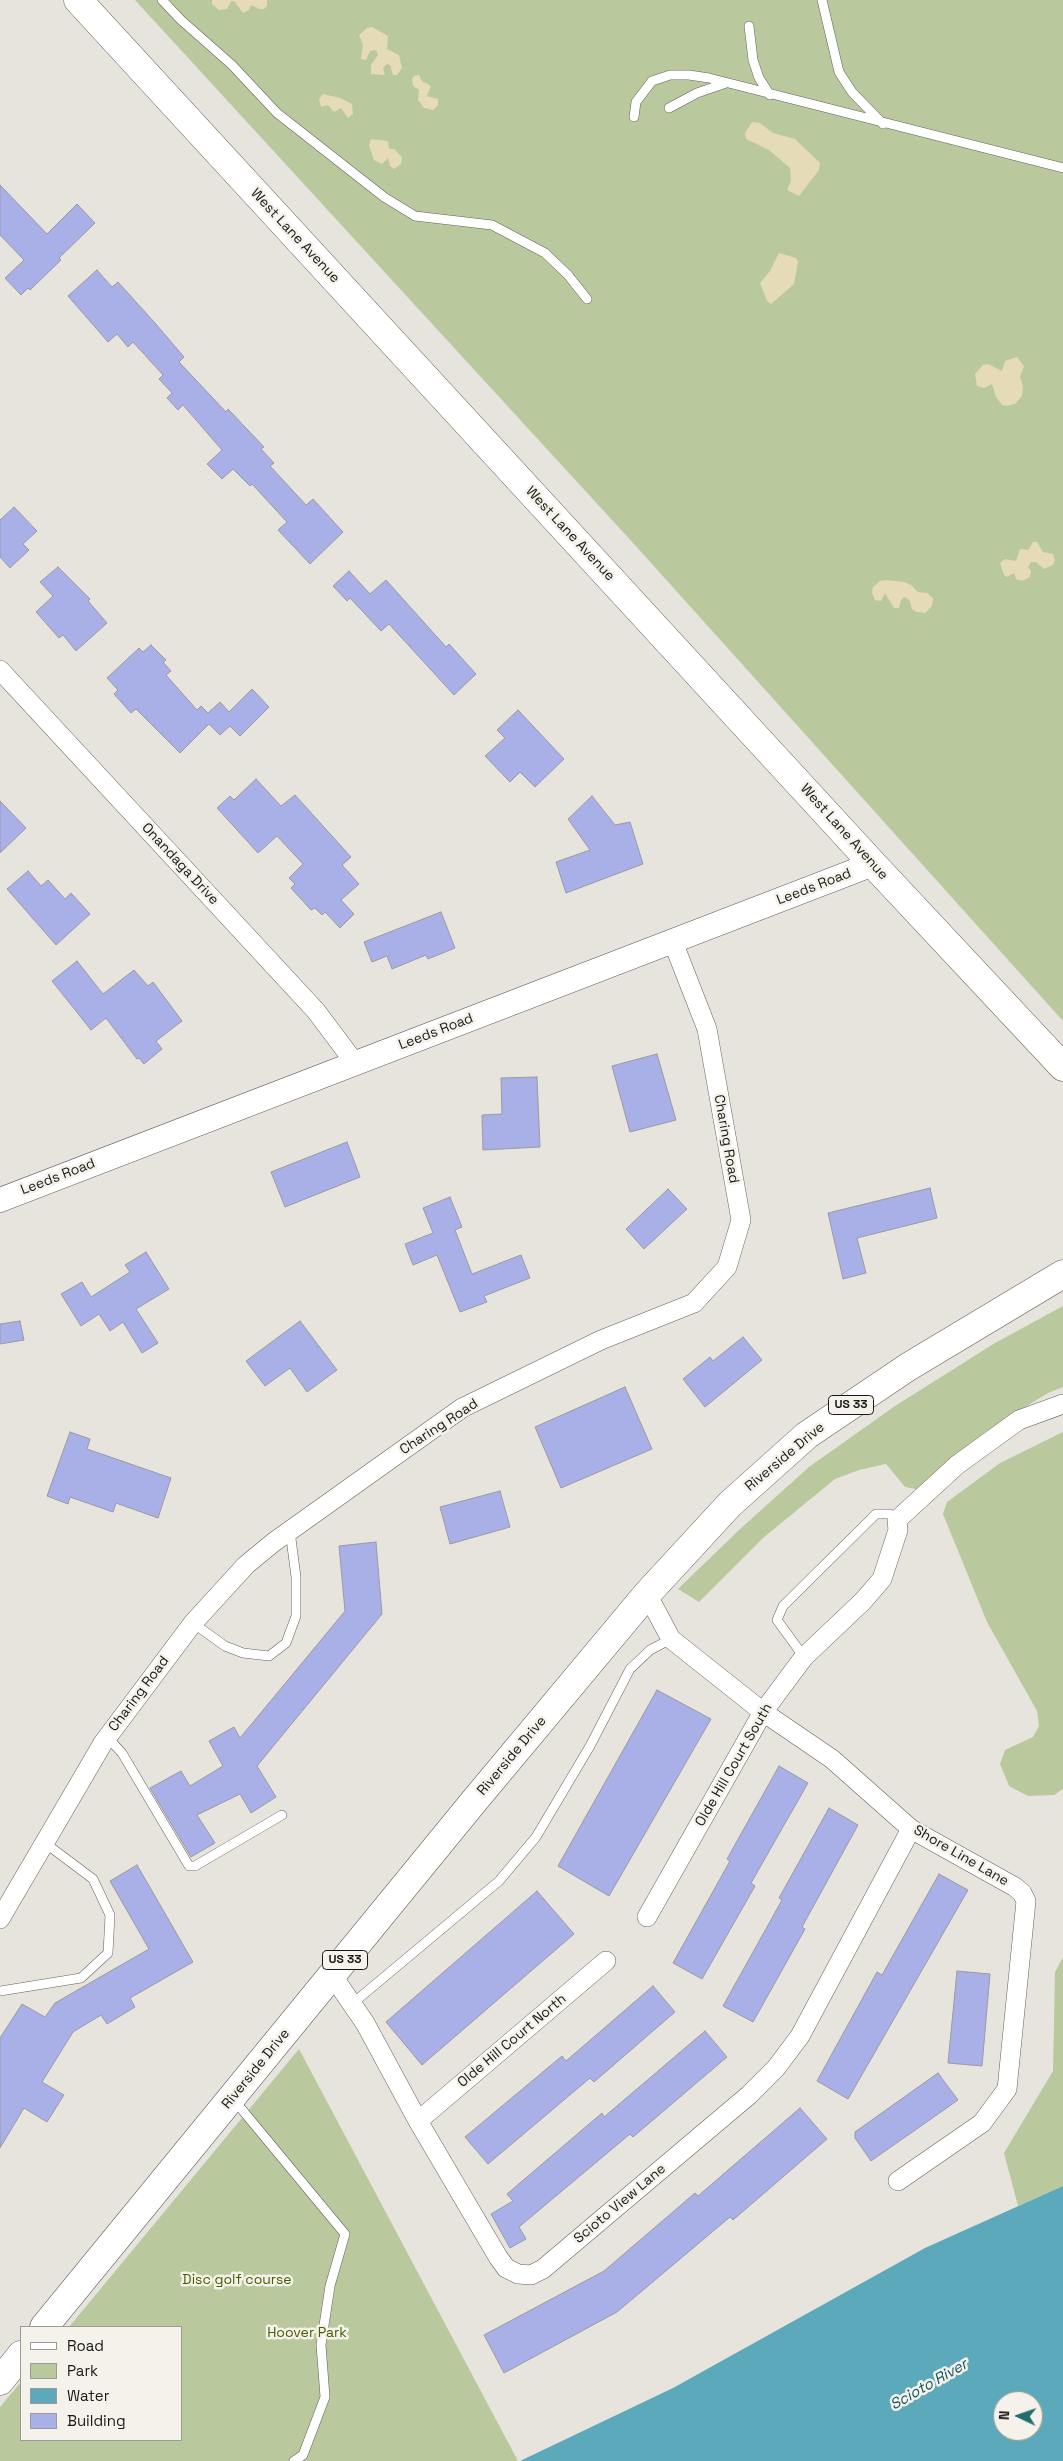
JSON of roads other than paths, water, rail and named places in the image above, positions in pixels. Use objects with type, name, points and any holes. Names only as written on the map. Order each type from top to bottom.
[{"type":"main road","name":"West Lane Avenue","points":[[78,0],[872,864],[1063,1067]]},
{"type":"main road","name":"Riverside Drive","points":[[45,2326],[647,1594],[730,1504],[806,1436],[908,1366],[1063,1274]]},
{"type":"main road","points":[[0,2381],[20,2356]]},
{"type":"street","name":"Onandaga Drive","points":[[0,670],[316,1011],[355,1063]]},
{"type":"street","name":"Leeds Road","points":[[0,1200],[872,864]]},
{"type":"street","name":"Charing Road","points":[[0,1919],[107,1737],[193,1623],[246,1566],[290,1531],[462,1408],[601,1340],[694,1303],[727,1267],[741,1220],[707,1029],[673,942]]},
{"type":"street","points":[[897,1520],[956,1465],[1019,1420],[1063,1404]]},
{"type":"street","name":"Olde Hill Court South","points":[[647,1917],[763,1712],[804,1657],[863,1601],[882,1579],[898,1530],[897,1520]]},
{"type":"street","name":"Shore Line Lane","points":[[647,1594],[671,1640],[763,1712],[832,1759],[911,1829],[1015,1887],[1022,1893],[1026,1901],[1008,2089],[982,2123],[898,2181]]},
{"type":"street","name":"Scioto View Lane","points":[[332,1975],[365,2023],[418,2121],[506,2268],[518,2274],[531,2275],[543,2269],[749,2095],[776,2068],[800,2036],[911,1829]]},
{"type":"street","name":"Olde Hill Court North","points":[[418,2121],[606,1961]]},
{"type":"lane","points":[[162,0],[181,20],[232,65],[276,114],[384,197],[415,216],[492,225],[545,253],[568,275],[587,299]]},
{"type":"lane","points":[[822,0],[839,72],[852,92],[883,124]]},
{"type":"lane","points":[[750,26],[753,60],[759,78],[770,95]]},
{"type":"lane","points":[[634,117],[636,102],[652,81],[670,75],[689,75],[1063,168]]},
{"type":"lane","points":[[669,108],[697,93],[727,83]]},
{"type":"lane","points":[[804,1657],[777,1620],[782,1606],[876,1514],[890,1514],[897,1520]]},
{"type":"lane","points":[[193,1623],[225,1646],[243,1653],[269,1656],[286,1643],[296,1616],[296,1577],[290,1531]]},
{"type":"lane","points":[[352,2004],[499,1881],[536,1838],[590,1746],[630,1669],[650,1650],[671,1640]]},
{"type":"lane","points":[[107,1737],[122,1753],[189,1866],[195,1866],[282,1815]]},
{"type":"lane","points":[[0,1991],[82,1978],[108,1953],[110,1915],[93,1879],[45,1844]]},
{"type":"lane","points":[[232,2098],[345,2234],[330,2286],[321,2345],[324,2397],[303,2455],[294,2461]]},
{"type":"water","name":"Scioto River","points":[[1063,2186],[1063,2461],[520,2461],[673,2388],[925,2248]]},
{"type":"park label","name":"Disc golf course","points":[[237,2280]]},
{"type":"park label","name":"Hoover Park","points":[[307,2333]]}]
